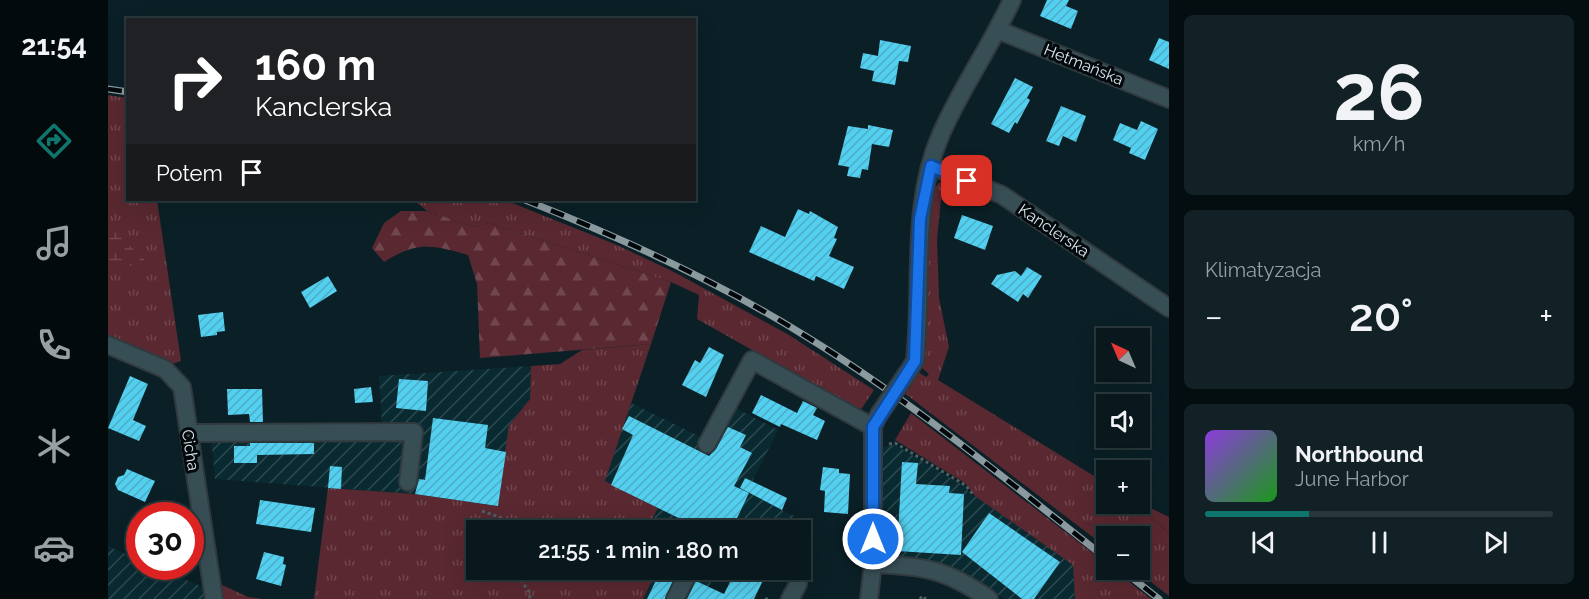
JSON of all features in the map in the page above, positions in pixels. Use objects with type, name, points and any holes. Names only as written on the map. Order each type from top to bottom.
[{"type":"street","points":[[869,599],[873,564],[873,445],[876,422],[915,361],[920,219],[931,166],[941,134],[1012,0]]},
{"type":"street","name":"Hetmańska","points":[[998,30],[1169,99]]},
{"type":"street","name":"Kanclerska","points":[[931,166],[1002,195],[1169,308]]},
{"type":"street","name":"Cicha","points":[[108,345],[165,369],[182,387],[214,599]]},
{"type":"street","points":[[707,444],[752,360],[876,422]]},
{"type":"street","points":[[189,433],[414,432],[408,482]]},
{"type":"street","points":[[873,564],[919,566],[961,580],[989,599]]},
{"type":"street","points":[[675,599],[685,580]]},
{"type":"street","points":[[790,599],[798,584]]},
{"type":"path","points":[[873,445],[895,443],[965,485],[973,494]]},
{"type":"path","points":[[482,512],[505,520]]},
{"type":"path","points":[[521,580],[529,592],[530,599]]},
{"type":"path","points":[[920,599],[921,596],[927,599]]},
{"type":"shaded area","points":[[531,366],[530,399],[509,425],[498,506],[415,494],[215,479],[210,427],[382,425],[379,376]]},
{"type":"shaded area","points":[[722,401],[778,430],[747,492],[794,516],[792,520],[652,520],[658,508],[605,481],[631,403],[703,438]]},
{"type":"shaded area","points":[[895,445],[964,486],[971,495],[1073,565],[1075,599],[1005,599],[961,572],[889,556],[881,548],[881,447]]},
{"type":"shaded area","points":[[108,546],[126,554],[126,580],[186,580],[205,588],[206,599],[108,599]]},
{"type":"shaded area","points":[[620,580],[712,580],[703,599],[610,599]]},
{"type":"green space","points":[[108,95],[126,98],[126,201],[157,201],[181,361],[169,365],[108,340]]},
{"type":"green space","points":[[940,182],[955,192],[941,200],[937,239],[939,298],[949,347],[938,380],[1096,477],[1096,514],[1146,514],[1169,533],[1169,596],[1149,580],[1150,526],[1096,526],[1096,540],[903,392],[918,372],[926,377],[929,374],[922,368],[925,360],[924,294],[926,236],[934,192]]},
{"type":"green space","points":[[415,201],[507,201],[617,245],[674,272],[789,335],[874,390],[860,411],[697,319],[699,295],[671,282],[489,223],[474,227],[427,211]]},
{"type":"green space","points":[[401,211],[427,211],[474,227],[489,223],[671,282],[651,344],[480,358],[477,284],[468,255],[425,247],[406,251],[384,262],[372,248],[384,223]]},
{"type":"green space","points":[[108,225],[145,260],[139,269],[128,265],[108,265]]},
{"type":"green space","points":[[651,344],[605,481],[658,508],[652,520],[466,520],[466,580],[652,580],[643,599],[314,599],[328,488],[415,494],[497,506],[509,425],[530,399],[531,366],[560,364],[582,350]]},
{"type":"green space","points":[[911,413],[1096,556],[1096,580],[1127,580],[1151,599],[1075,599],[1073,565],[975,496],[965,483],[895,440]]},
{"type":"green space","points":[[1150,508],[1169,517],[1169,533],[1146,514],[1150,514]]},
{"type":"green space","points":[[220,584],[248,597],[263,599],[222,599]]},
{"type":"building","points":[[1047,0],[1069,0],[1066,6],[1078,11],[1071,29],[1040,16]]},
{"type":"building","points":[[1159,38],[1169,42],[1169,69],[1149,60]]},
{"type":"building","points":[[880,40],[911,46],[908,62],[899,61],[895,85],[872,81],[874,71],[860,68],[863,53],[878,56]]},
{"type":"building","points":[[1015,78],[1033,87],[1027,98],[1030,100],[1017,124],[1015,122],[1009,133],[991,124]]},
{"type":"building","points":[[1061,106],[1086,116],[1076,142],[1063,136],[1059,146],[1046,141]]},
{"type":"building","points":[[1141,121],[1158,129],[1145,160],[1129,153],[1131,148],[1113,140],[1120,123],[1137,130]]},
{"type":"building","points":[[868,125],[893,130],[889,147],[872,144],[868,170],[862,169],[860,178],[847,176],[849,167],[838,165],[848,126],[868,129]]},
{"type":"building","points":[[798,209],[809,214],[810,211],[838,227],[834,238],[837,239],[829,256],[854,267],[844,289],[816,276],[814,281],[749,252],[761,226],[785,237]]},
{"type":"building","points":[[962,215],[993,226],[985,250],[954,238]]},
{"type":"building","points":[[1027,267],[1042,276],[1028,298],[1023,294],[1018,302],[991,284],[997,275],[1015,271],[1021,276]]},
{"type":"building","points":[[328,276],[337,291],[310,308],[301,292]]},
{"type":"building","points":[[223,312],[225,331],[217,332],[217,335],[201,337],[198,315]]},
{"type":"building","points":[[709,347],[724,355],[706,397],[682,385],[695,360],[700,363]]},
{"type":"building","points":[[130,376],[148,384],[133,420],[146,426],[139,441],[108,428]]},
{"type":"building","points":[[399,379],[428,381],[426,411],[396,408]]},
{"type":"building","points":[[371,387],[373,402],[355,403],[354,389]]},
{"type":"building","points":[[227,389],[262,389],[263,422],[250,422],[249,414],[228,415]]},
{"type":"building","points":[[761,395],[797,413],[803,401],[817,408],[813,415],[825,421],[817,440],[781,424],[780,427],[752,413]]},
{"type":"building","points":[[629,416],[709,456],[716,449],[728,427],[746,435],[740,447],[752,453],[734,486],[749,493],[736,520],[683,520],[611,485],[633,435],[622,429]]},
{"type":"building","points":[[433,418],[488,425],[485,448],[506,452],[498,506],[415,494],[419,479],[425,480]]},
{"type":"building","points":[[250,443],[314,443],[314,454],[257,455],[257,463],[234,463],[234,446],[250,446]]},
{"type":"building","points":[[902,462],[918,463],[916,484],[950,486],[949,493],[964,494],[961,555],[897,551]]},
{"type":"building","points":[[330,466],[342,467],[341,489],[328,488]]},
{"type":"building","points":[[823,467],[839,469],[839,473],[850,474],[848,514],[824,512],[825,491],[820,490]]},
{"type":"building","points":[[127,469],[155,481],[145,502],[118,490],[115,484],[118,477],[124,475]]},
{"type":"building","points":[[745,478],[787,498],[782,510],[740,488]]},
{"type":"building","points":[[260,500],[315,508],[311,532],[256,524]]},
{"type":"building","points":[[989,513],[1060,562],[1034,599],[1022,599],[962,552]]},
{"type":"building","points":[[264,552],[284,557],[283,564],[286,565],[281,586],[256,579]]},
{"type":"building","points":[[656,580],[673,580],[665,599],[647,599]]},
{"type":"building","points":[[731,580],[763,580],[754,599],[687,599],[696,581],[724,594]]},
{"type":"railway","points":[[108,89],[126,92]]},
{"type":"railway","points":[[527,201],[669,262],[774,317],[807,337],[923,416],[1096,550]]},
{"type":"railway","points":[[1135,580],[1159,599]]},
{"type":"route","points":[[873,539],[873,427],[915,361],[918,332],[920,219],[931,166],[967,181]]}]
